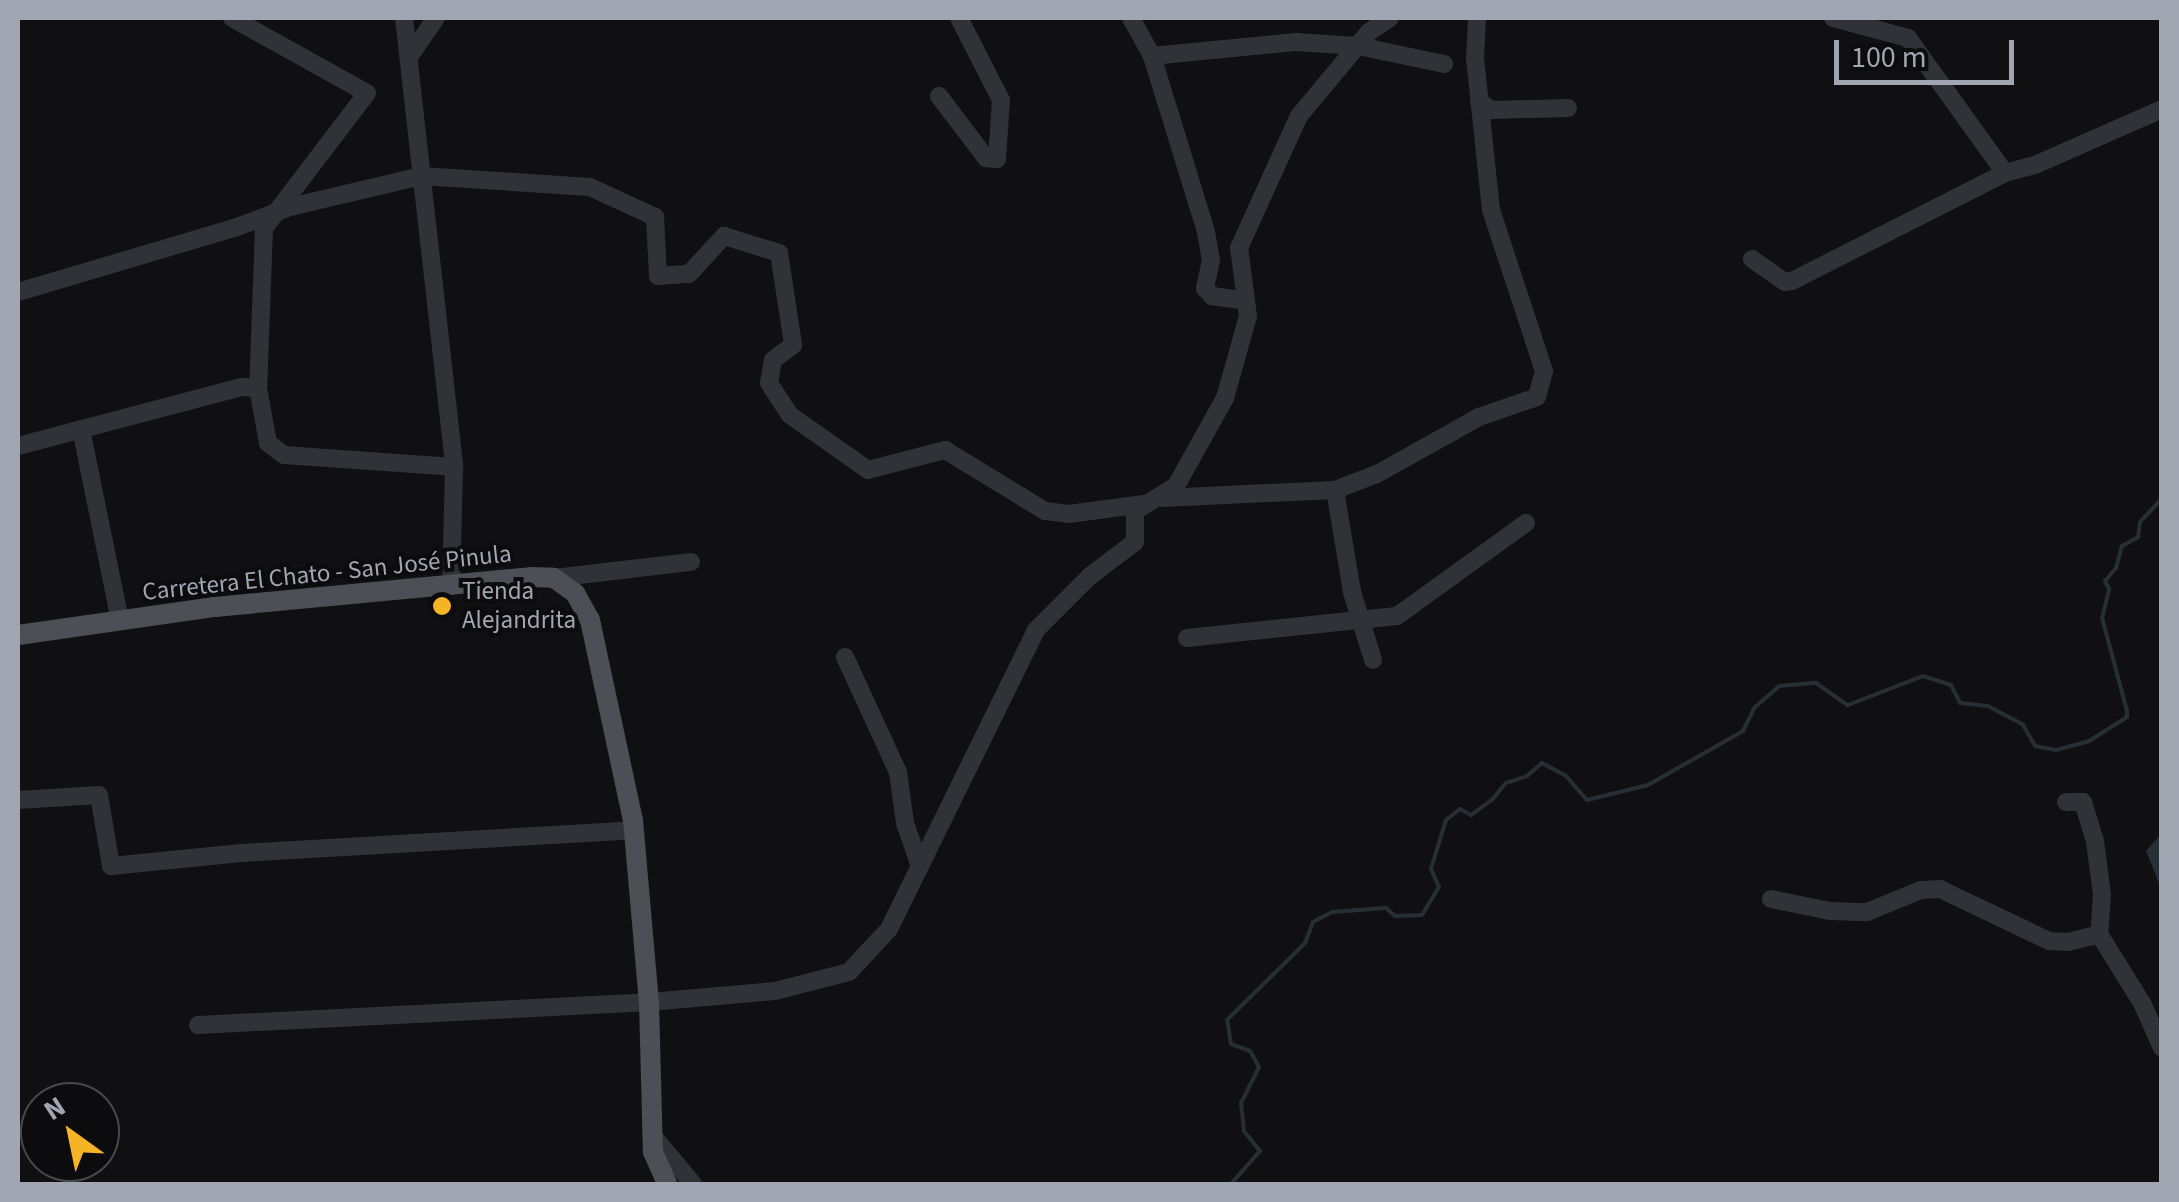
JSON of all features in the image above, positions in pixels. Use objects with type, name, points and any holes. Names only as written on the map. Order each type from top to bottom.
[{"type":"main road","name":"Carretera El Chato - San José Pinula","points":[[18,635],[120,621],[554,578]]},
{"type":"main road","points":[[554,578],[575,593],[590,620],[634,830],[649,1002],[653,1152],[666,1184]]},
{"type":"street","points":[[232,18],[367,93],[264,228],[258,388],[268,443],[284,455],[454,466]]},
{"type":"street","points":[[404,18],[454,466],[452,586]]},
{"type":"street","points":[[409,57],[436,18]]},
{"type":"street","points":[[939,96],[986,158],[998,160],[1001,100],[959,18]]},
{"type":"street","points":[[1131,18],[1152,56],[1206,232],[1211,260],[1205,288],[1212,296],[1246,300]]},
{"type":"street","points":[[198,1025],[649,1002],[775,991],[849,972],[889,929],[1036,630],[1090,576],[1135,542],[1135,511],[1176,486],[1225,398],[1248,316],[1239,248],[1299,116],[1358,46],[1390,18]]},
{"type":"street","points":[[18,292],[272,213],[421,176],[590,187],[654,217],[658,276],[690,274],[724,236],[779,252],[793,345],[772,360],[769,383],[790,415],[868,470],[946,450],[1045,511],[1069,514],[1153,501],[1335,490],[1376,474],[1479,417],[1537,397],[1544,372],[1490,210],[1478,101],[1477,18]]},
{"type":"street","points":[[1833,18],[1908,38],[2005,173]]},
{"type":"street","points":[[1152,56],[1296,42],[1358,46],[1444,64]]},
{"type":"street","points":[[1478,101],[1491,110],[1568,108]]},
{"type":"street","points":[[1752,259],[1785,282],[1792,281],[2005,173],[2035,166],[2162,109]]},
{"type":"street","points":[[18,446],[242,386],[258,388]]},
{"type":"street","points":[[82,429],[120,621]]},
{"type":"street","points":[[1335,490],[1361,623],[1373,660]]},
{"type":"street","points":[[1187,638],[1361,623],[1397,616],[1526,523]]},
{"type":"street","points":[[554,578],[691,562]]},
{"type":"street","points":[[845,657],[898,772],[905,823],[920,866]]},
{"type":"street","points":[[18,800],[98,795],[111,866],[634,830]]},
{"type":"street","points":[[2066,802],[2082,802],[2095,841],[2102,895],[2099,934],[2142,1003],[2162,1048]]},
{"type":"street","points":[[1771,899],[1830,911],[1866,912],[1921,890],[1940,889],[2049,941],[2068,942],[2099,934]]},
{"type":"street","points":[[652,1136],[693,1184]]},
{"type":"shaded area","points":[[2161,834],[2161,888],[2146,851]]},
{"type":"waterway","points":[[1231,1184],[1260,1151],[1244,1131],[1241,1103],[1259,1067],[1250,1051],[1231,1044],[1227,1020],[1305,943],[1313,922],[1332,912],[1386,908],[1395,916],[1422,915],[1439,887],[1431,869],[1446,820],[1460,809],[1471,815],[1492,800],[1506,783],[1527,776],[1542,763],[1566,776],[1587,800],[1648,785],[1743,731],[1754,708],[1779,686],[1816,683],[1848,705],[1923,676],[1951,685],[1960,703],[1988,706],[2023,725],[2035,746],[2056,750],[2089,741],[2127,717],[2102,618],[2109,589],[2105,581],[2116,568],[2122,546],[2138,537],[2140,522],[2162,498]]},
{"type":"place","name":"Tienda Alejandrita","points":[[442,606]]}]
